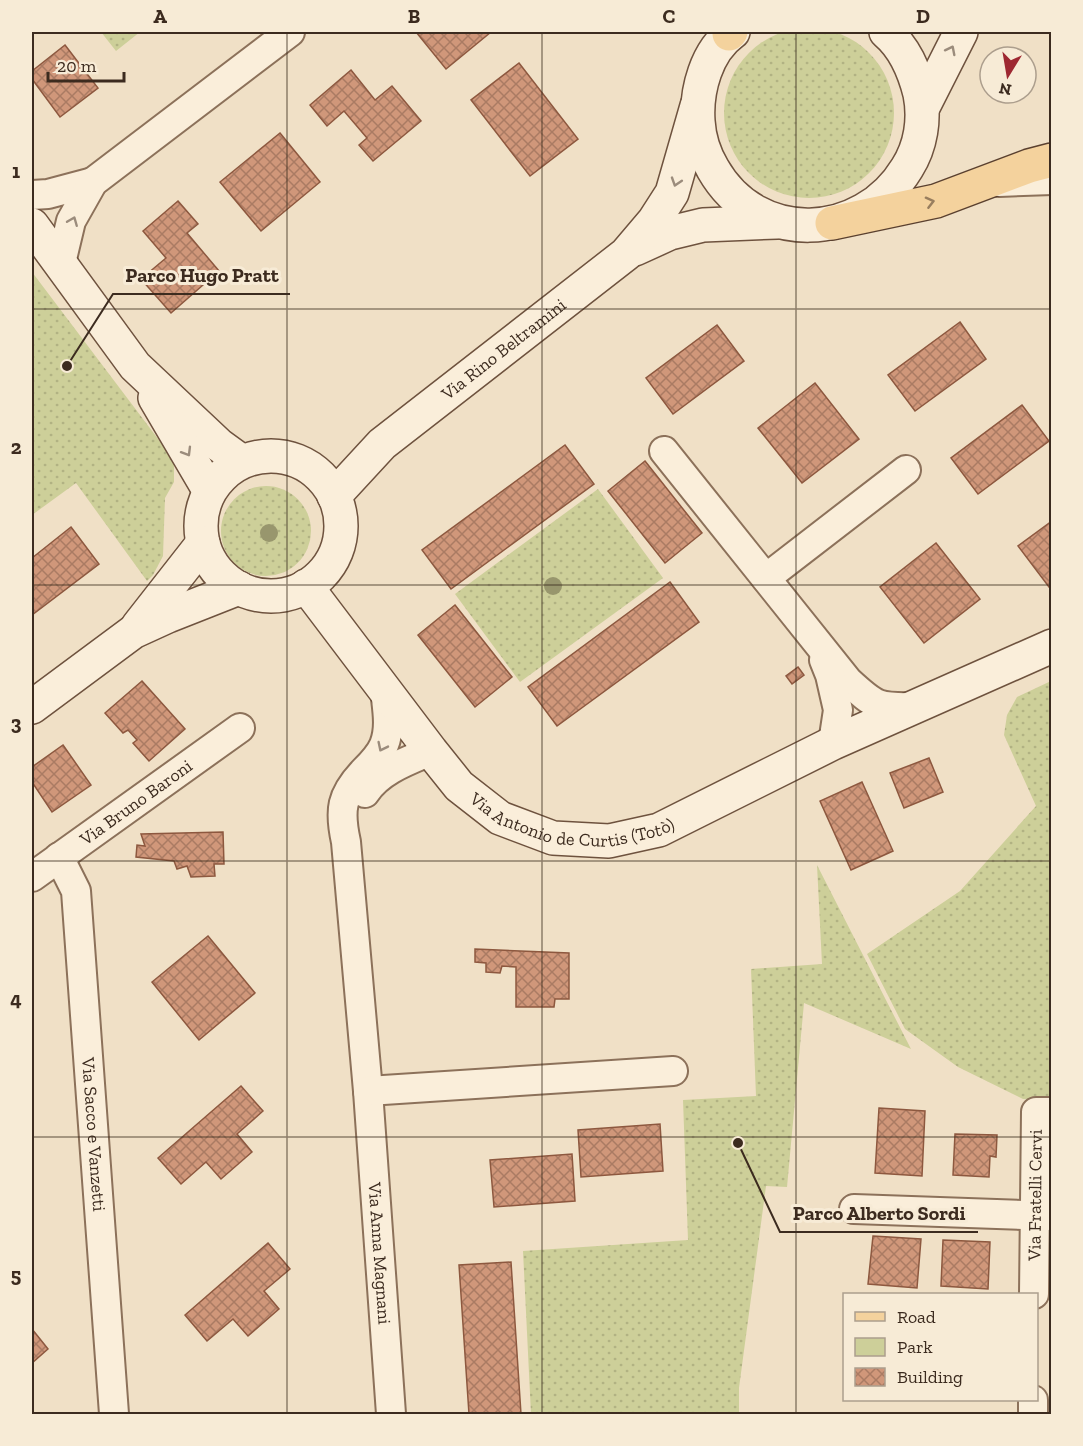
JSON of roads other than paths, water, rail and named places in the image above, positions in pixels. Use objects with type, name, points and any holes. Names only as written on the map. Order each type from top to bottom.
[{"type":"main road","points":[[832,224],[936,201],[1029,166],[1052,160]]},
{"type":"street","points":[[32,195],[48,194],[93,182],[290,32]]},
{"type":"street","name":"Via Rino Beltramini","points":[[334,496],[382,444],[626,254],[654,221],[672,193],[702,80],[713,55],[731,32]]},
{"type":"street","points":[[697,105],[699,132],[706,157],[719,180],[744,204],[758,213],[782,222],[807,225],[832,224],[856,216],[880,202],[898,183],[913,160],[921,134],[923,107],[915,71],[896,40],[886,32]]},
{"type":"street","points":[[923,107],[961,32]]},
{"type":"street","points":[[985,183],[1052,180]]},
{"type":"street","points":[[61,263],[71,221],[93,182]]},
{"type":"street","name":"Via Rino Beltramini","points":[[626,254],[670,233],[703,225],[782,222]]},
{"type":"street","points":[[32,225],[135,366],[209,490]]},
{"type":"street","points":[[135,366],[219,445],[241,461]]},
{"type":"street","name":"Via Rino Beltramini","points":[[313,470],[382,444]]},
{"type":"street","points":[[664,451],[848,681],[870,701],[888,708],[916,707]]},
{"type":"street","points":[[261,456],[283,456],[302,463],[320,475],[334,496],[340,512],[341,533],[335,555],[323,572],[306,586],[284,594],[261,595],[239,588],[220,576],[213,567],[201,534],[201,512],[209,490],[241,461],[261,456]]},
{"type":"street","points":[[766,578],[906,470]]},
{"type":"street","points":[[133,632],[203,543]]},
{"type":"street","name":"Via Antonio de Curtis (Totò)","points":[[306,586],[459,786],[500,818],[553,838],[609,841],[659,830],[844,739],[1052,646]]},
{"type":"street","points":[[32,706],[133,632],[239,588]]},
{"type":"street","points":[[817,644],[830,675],[844,739]]},
{"type":"street","points":[[844,739],[854,708],[848,681]]},
{"type":"street","name":"Via Anna Magnani","points":[[385,690],[389,729],[384,746],[375,761],[346,794],[341,818],[346,842],[368,1091],[391,1414]]},
{"type":"street","name":"Via Bruno Baroni","points":[[32,877],[240,728]]},
{"type":"street","name":"Via Anna Magnani","points":[[346,842],[354,811],[372,782],[430,751]]},
{"type":"street","name":"Via Sacco e Vanzetti","points":[[59,857],[76,891],[114,1414]]},
{"type":"street","points":[[368,1091],[673,1071]]},
{"type":"street","name":"Via Fratelli Cervi","points":[[1034,1293],[1043,1216],[1036,1112],[1052,1112]]},
{"type":"street","points":[[854,1209],[1043,1216]]},
{"type":"place","name":"Parco Hugo Pratt","points":[[67,366]]},
{"type":"place","name":"Parco Alberto Sordi","points":[[738,1143]]}]
